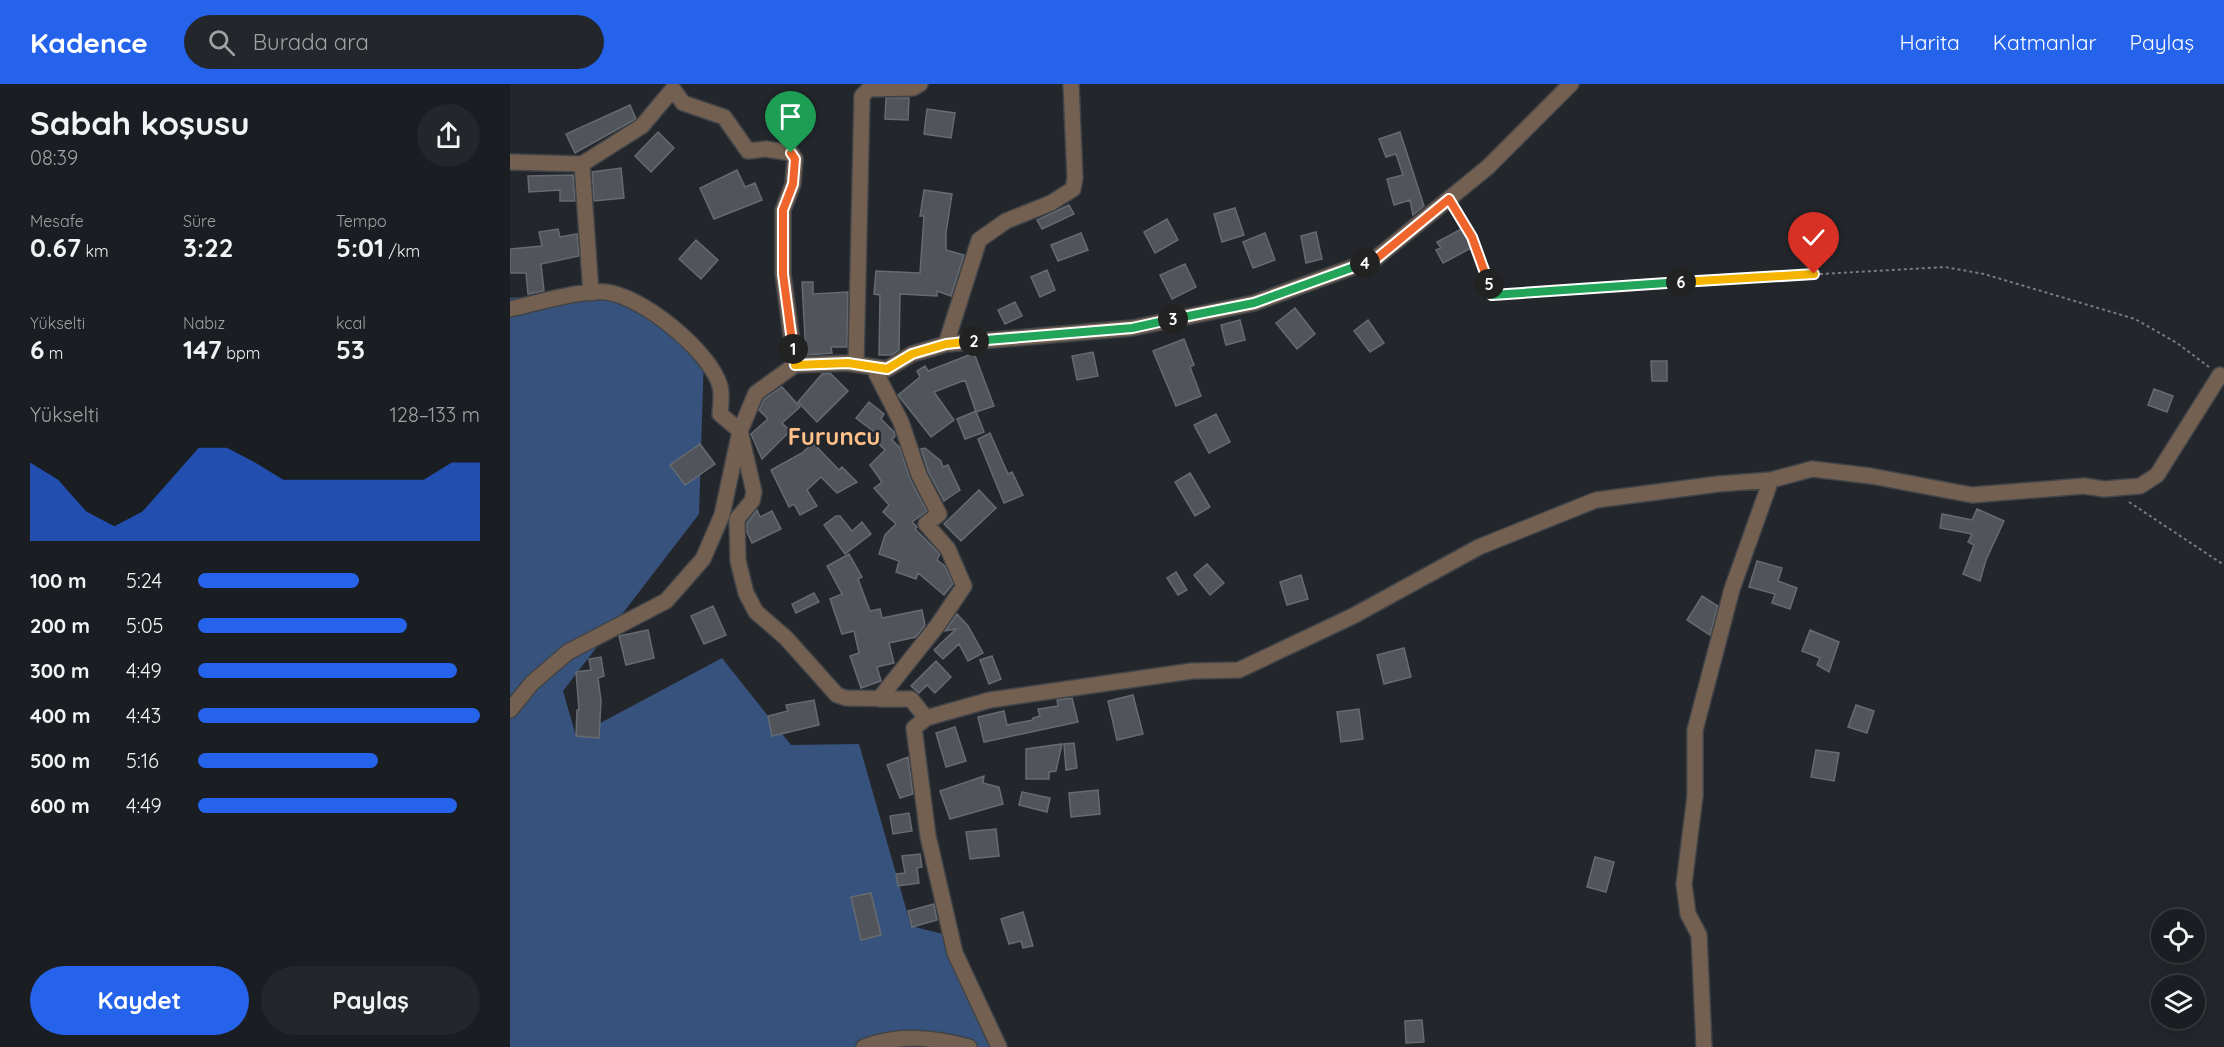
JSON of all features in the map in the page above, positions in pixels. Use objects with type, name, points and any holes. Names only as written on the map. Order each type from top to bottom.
[{"type":"street","points":[[856,364],[862,96],[869,89],[913,88],[920,84]]},
{"type":"street","points":[[946,344],[979,240],[1006,221],[1051,203],[1073,189],[1075,178],[1074,122],[1071,84]]},
{"type":"street","points":[[510,710],[532,683],[568,652],[666,601],[703,560],[722,515],[740,431],[756,393],[795,365],[856,364],[887,369],[912,354],[946,344],[1132,328],[1254,303],[1376,259],[1488,167],[1571,84]]},
{"type":"street","points":[[510,162],[582,164],[642,126],[672,86],[683,102],[724,117],[748,151],[766,149],[791,153],[795,159],[793,184],[783,210],[783,274],[795,365]]},
{"type":"street","points":[[582,164],[591,293]]},
{"type":"street","points":[[510,309],[591,293],[617,295],[632,301],[683,335],[704,356],[720,387],[720,414],[740,431],[754,492],[752,501],[737,519],[738,561],[746,593],[756,612],[786,638],[837,695],[846,698],[910,699],[926,718]]},
{"type":"street","points":[[873,367],[902,422],[919,475],[939,514],[926,524],[948,549],[963,586],[937,626],[879,699]]},
{"type":"street","points":[[999,1047],[955,953],[928,836],[914,728],[926,718],[990,700],[1192,671],[1239,670],[1353,616],[1479,547],[1596,500],[1718,484],[1771,480],[1812,469],[1871,476],[1972,495],[2084,486],[2104,489],[2140,486],[2157,475],[2220,375]]},
{"type":"street","points":[[1704,1047],[1699,935],[1688,914],[1684,884],[1695,796],[1695,730],[1732,589],[1771,480]]},
{"type":"street","points":[[864,1047],[901,1037],[944,1040],[969,1047]]},
{"type":"path","points":[[1449,199],[1472,237],[1486,272],[1492,295],[1538,290],[1945,267],[1984,274],[2135,319],[2177,343],[2220,375]]},
{"type":"path","points":[[2104,489],[2140,507],[2224,564]]},
{"type":"shaded area","points":[[605,292],[704,355],[699,514],[563,691],[576,736],[722,658],[791,745],[859,744],[911,926],[951,936],[996,1047],[510,1047],[510,298]]},
{"type":"building","points":[[886,98],[909,98],[908,120],[885,119]]},
{"type":"building","points":[[630,105],[636,119],[575,153],[566,134]]},
{"type":"building","points":[[927,109],[955,113],[951,138],[924,134]]},
{"type":"building","points":[[658,132],[674,148],[651,172],[635,156]]},
{"type":"building","points":[[1400,132],[1424,206],[1413,215],[1410,200],[1394,205],[1387,179],[1403,175],[1396,154],[1386,157],[1379,139]]},
{"type":"building","points":[[621,168],[624,198],[594,201],[592,172]]},
{"type":"building","points":[[737,170],[745,187],[755,183],[762,200],[714,219],[700,188]]},
{"type":"building","points":[[573,175],[575,201],[560,201],[560,190],[529,192],[528,176]]},
{"type":"building","points":[[924,190],[952,194],[946,233],[946,250],[964,255],[951,296],[937,291],[937,296],[900,294],[899,350],[892,355],[879,355],[880,295],[874,294],[876,271],[920,273],[924,216],[920,216]]},
{"type":"building","points":[[1069,205],[1074,214],[1042,229],[1037,220]]},
{"type":"building","points":[[1235,208],[1244,235],[1222,242],[1214,214]]},
{"type":"building","points":[[1167,219],[1178,240],[1155,253],[1144,232]]},
{"type":"building","points":[[1465,227],[1475,246],[1443,263],[1436,250],[1441,248],[1437,242]]},
{"type":"building","points":[[558,229],[560,237],[577,234],[579,256],[541,264],[544,291],[528,294],[526,273],[510,273],[510,249],[542,246],[539,232]]},
{"type":"building","points":[[1316,232],[1322,259],[1306,263],[1301,236]]},
{"type":"building","points":[[1081,233],[1088,250],[1058,261],[1051,245]]},
{"type":"building","points":[[1265,233],[1275,260],[1253,268],[1243,242]]},
{"type":"building","points":[[696,240],[718,260],[701,279],[679,259]]},
{"type":"building","points":[[1185,264],[1196,287],[1172,299],[1160,275]]},
{"type":"building","points":[[1047,270],[1055,290],[1040,297],[1031,277]]},
{"type":"building","points":[[802,282],[813,282],[813,294],[848,292],[847,347],[831,347],[832,353],[806,355]]},
{"type":"building","points":[[1015,302],[1022,316],[1005,324],[998,310]]},
{"type":"building","points":[[1295,308],[1315,334],[1297,349],[1276,323]]},
{"type":"building","points":[[1240,320],[1245,340],[1226,345],[1221,325]]},
{"type":"building","points":[[1368,320],[1384,343],[1370,352],[1354,331]]},
{"type":"building","points":[[1184,339],[1194,365],[1190,367],[1201,396],[1176,406],[1153,351]]},
{"type":"building","points":[[1093,352],[1098,376],[1077,380],[1072,356]]},
{"type":"building","points":[[974,353],[994,406],[976,412],[965,380],[934,392],[954,420],[931,437],[898,395],[920,377],[917,371],[925,366],[928,371]]},
{"type":"building","points":[[1651,361],[1667,361],[1667,381],[1652,381]]},
{"type":"building","points":[[830,373],[848,391],[817,422],[798,402],[822,374]]},
{"type":"building","points":[[782,387],[800,407],[782,423],[790,431],[762,459],[751,434],[768,419],[759,410],[764,399]]},
{"type":"building","points":[[2154,389],[2173,396],[2167,412],[2148,405]]},
{"type":"building","points":[[869,402],[884,414],[881,419],[894,432],[895,436],[892,440],[900,448],[910,479],[927,511],[912,522],[917,527],[915,529],[940,554],[937,560],[945,566],[953,584],[944,595],[918,573],[916,579],[896,572],[899,561],[879,554],[885,535],[896,524],[883,512],[889,505],[874,488],[882,482],[870,465],[885,450],[873,438],[877,434],[856,418]]},
{"type":"building","points":[[976,411],[984,432],[965,439],[957,419]]},
{"type":"building","points":[[1216,414],[1230,442],[1209,453],[1194,425]]},
{"type":"building","points":[[990,433],[1008,474],[1012,472],[1023,495],[1004,503],[978,439]]},
{"type":"building","points":[[813,443],[839,470],[842,467],[857,482],[837,493],[821,477],[807,490],[817,506],[800,515],[794,504],[789,507],[771,470],[802,453]]},
{"type":"building","points":[[700,444],[715,464],[685,485],[670,465]]},
{"type":"building","points":[[925,448],[941,461],[943,467],[948,465],[960,490],[944,501],[928,471],[921,449]]},
{"type":"building","points":[[1190,473],[1210,507],[1195,516],[1175,482]]},
{"type":"building","points":[[979,490],[996,508],[961,541],[944,524]]},
{"type":"building","points":[[1977,509],[2004,521],[1986,560],[1980,581],[1963,574],[1974,545],[1968,542],[1972,534],[1940,528],[1942,514],[1972,520]]},
{"type":"building","points":[[757,510],[760,517],[772,511],[781,529],[752,543],[747,532],[747,523]]},
{"type":"building","points":[[836,516],[840,516],[852,531],[862,522],[871,534],[845,554],[824,525]]},
{"type":"building","points":[[849,554],[862,577],[858,579],[870,611],[880,609],[882,618],[922,610],[925,625],[916,637],[889,643],[894,663],[877,667],[881,681],[861,688],[850,656],[859,653],[854,631],[842,634],[830,599],[842,594],[827,566]]},
{"type":"building","points":[[1757,561],[1782,568],[1778,581],[1797,588],[1790,609],[1772,603],[1775,594],[1749,587]]},
{"type":"building","points":[[1207,564],[1224,583],[1210,595],[1194,575]]},
{"type":"building","points":[[1176,572],[1187,590],[1178,595],[1167,578]]},
{"type":"building","points":[[1301,575],[1308,599],[1287,605],[1280,582]]},
{"type":"building","points":[[814,593],[819,602],[796,613],[792,604]]},
{"type":"building","points":[[1702,596],[1718,606],[1710,635],[1687,620]]},
{"type":"building","points":[[713,606],[726,635],[704,644],[691,616]]},
{"type":"building","points":[[957,614],[968,626],[983,653],[968,661],[959,644],[943,659],[934,650],[956,629],[945,631]]},
{"type":"building","points":[[648,630],[654,658],[626,665],[619,636]]},
{"type":"building","points":[[1810,630],[1839,642],[1829,672],[1817,665],[1820,658],[1802,651]]},
{"type":"building","points":[[1404,648],[1411,677],[1384,684],[1377,655]]},
{"type":"building","points":[[992,656],[1001,679],[989,684],[980,660]]},
{"type":"building","points":[[601,657],[604,676],[598,678],[601,701],[599,738],[576,736],[577,710],[579,710],[576,672],[591,670],[589,659]]},
{"type":"building","points":[[936,661],[951,677],[935,693],[927,685],[919,693],[911,686]]},
{"type":"building","points":[[1133,695],[1143,734],[1117,740],[1108,701]]},
{"type":"building","points":[[1072,698],[1078,722],[984,742],[978,717],[1004,711],[1007,725],[1033,720],[1040,716],[1038,709],[1058,706],[1057,700]]},
{"type":"building","points":[[814,700],[819,725],[772,736],[768,716],[788,711],[786,705]]},
{"type":"building","points":[[1856,705],[1874,711],[1867,733],[1848,727]]},
{"type":"building","points":[[1359,709],[1363,739],[1341,742],[1337,712]]},
{"type":"building","points":[[955,727],[966,761],[946,767],[936,733]]},
{"type":"building","points":[[1074,743],[1077,768],[1066,770],[1064,744]]},
{"type":"building","points":[[1062,744],[1056,771],[1049,772],[1049,779],[1026,779],[1026,749]]},
{"type":"building","points":[[1816,750],[1839,753],[1834,781],[1811,777]]},
{"type":"building","points":[[908,757],[913,794],[900,798],[887,765]]},
{"type":"building","points":[[984,776],[983,783],[999,787],[1003,804],[950,819],[940,791]]},
{"type":"building","points":[[1098,790],[1100,814],[1071,817],[1069,793]]},
{"type":"building","points":[[1022,792],[1050,798],[1047,812],[1019,805]]},
{"type":"building","points":[[909,813],[912,831],[893,834],[890,816]]},
{"type":"building","points":[[996,829],[999,856],[970,859],[966,832]]},
{"type":"building","points":[[920,854],[922,867],[917,868],[919,883],[898,886],[896,874],[905,873],[902,856]]},
{"type":"building","points":[[1595,857],[1614,862],[1606,892],[1587,887]]},
{"type":"building","points":[[871,893],[881,935],[861,940],[851,897]]},
{"type":"building","points":[[934,904],[937,920],[912,927],[908,911]]},
{"type":"building","points":[[1023,912],[1033,946],[1023,948],[1021,941],[1009,944],[1001,919]]},
{"type":"building","points":[[1422,1020],[1424,1042],[1406,1043],[1405,1021]]},
{"type":"district","name":"Furuncu","points":[[834,436]]},
{"type":"route","points":[[791,153],[795,159],[793,184],[783,210],[783,274],[795,365],[848,363],[887,369],[912,354],[946,344],[1132,328],[1254,303],[1376,259],[1449,199],[1472,237],[1486,272],[1492,295],[1538,290],[1814,274]]}]
